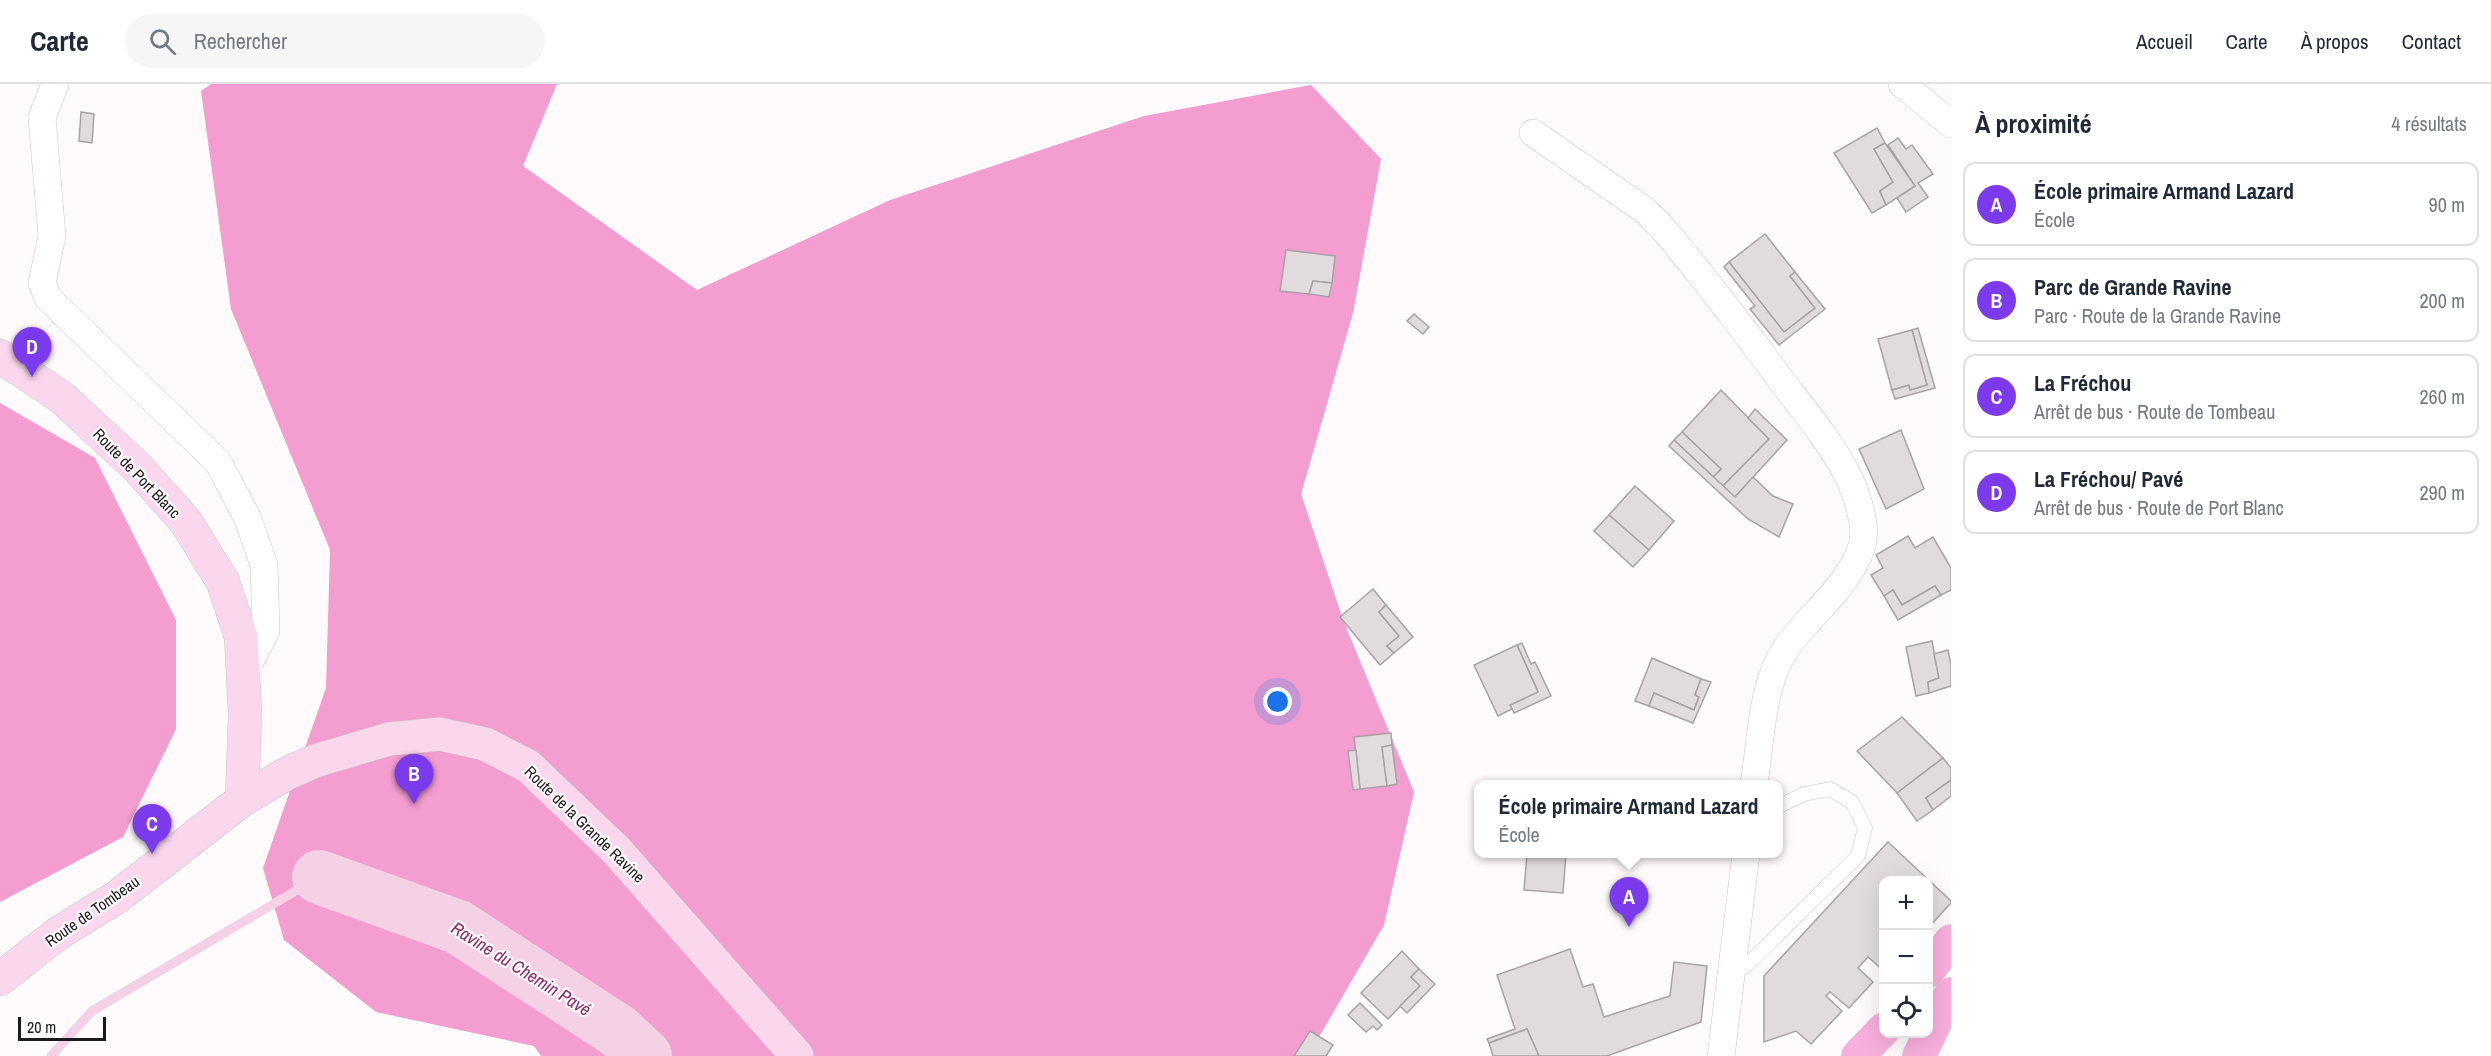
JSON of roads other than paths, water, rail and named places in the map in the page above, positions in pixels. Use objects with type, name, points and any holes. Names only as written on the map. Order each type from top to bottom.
[{"type":"main road","name":"Route de Port Blanc","points":[[0,356],[61,397],[137,467],[186,522],[223,582],[241,637],[245,713],[242,800]]},
{"type":"main road","name":"Route de la Grande Ravine","points":[[242,800],[286,774],[315,761],[389,739],[440,734],[485,744],[528,766],[616,850],[797,1056]]},
{"type":"main road","name":"Route de Tombeau","points":[[0,979],[57,934],[117,897],[242,800]]},
{"type":"main road","points":[[1933,966],[1951,942]]},
{"type":"main road","points":[[1919,1056],[1951,994]]},
{"type":"main road","points":[[1858,1056],[1879,1034]]},
{"type":"street","points":[[55,84],[42,118],[52,236],[42,283],[48,298],[218,462],[248,519],[264,565],[266,631],[243,675]]},
{"type":"street","points":[[1902,84],[1951,124]]},
{"type":"street","points":[[1533,133],[1643,209],[1660,224],[1719,297],[1822,435],[1850,480],[1863,523],[1862,544],[1847,574],[1824,606],[1786,649],[1775,670],[1766,702],[1755,780]]},
{"type":"street","points":[[1722,1056],[1746,858]]},
{"type":"lane","points":[[1733,974],[1748,964],[1858,856],[1865,828],[1852,802],[1830,789],[1804,794],[1783,804]]},
{"type":"waterway","points":[[51,1056],[92,1011],[319,877]]},
{"type":"waterway","name":"Ravine du Chemin Pavé","points":[[319,877],[458,927],[618,1031],[645,1056]]},
{"type":"place","name":"La Fréchou/ Pavé","points":[[32,377]]},
{"type":"place","name":"Parc de Grande Ravine","points":[[414,804]]},
{"type":"place","name":"La Fréchou","points":[[152,854]]},
{"type":"place","name":"École primaire Armand Lazard","points":[[1629,927]]}]
